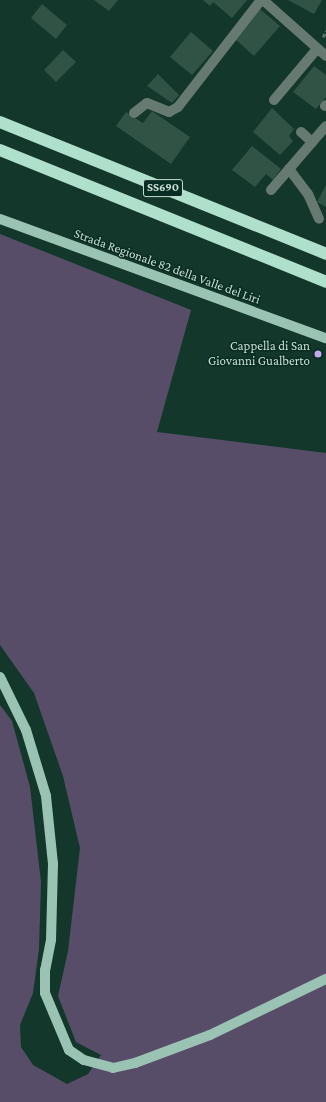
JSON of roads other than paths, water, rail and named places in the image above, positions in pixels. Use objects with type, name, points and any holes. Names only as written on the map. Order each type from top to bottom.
[{"type":"highway","name":"SS690","points":[[0,122],[326,254]]},
{"type":"highway","name":"SS690","points":[[0,150],[326,282]]},
{"type":"main road","name":"Strada Regionale 82 della Valle del Liri","points":[[0,219],[326,338]]},
{"type":"main road","points":[[0,677],[26,730],[46,796],[53,864],[51,940],[45,970],[45,993],[69,1050],[84,1060],[113,1068],[135,1062],[210,1035],[326,980]]},
{"type":"street","points":[[134,112],[147,103],[169,112],[178,108],[262,0],[326,56]]},
{"type":"street","points":[[274,100],[317,49]]},
{"type":"street","points":[[271,190],[326,126]]},
{"type":"street","points":[[301,132],[312,142]]},
{"type":"street","points":[[289,169],[308,194],[319,219]]},
{"type":"place","name":"Cappella di San Giovanni Gualberto","points":[[318,354]]}]
